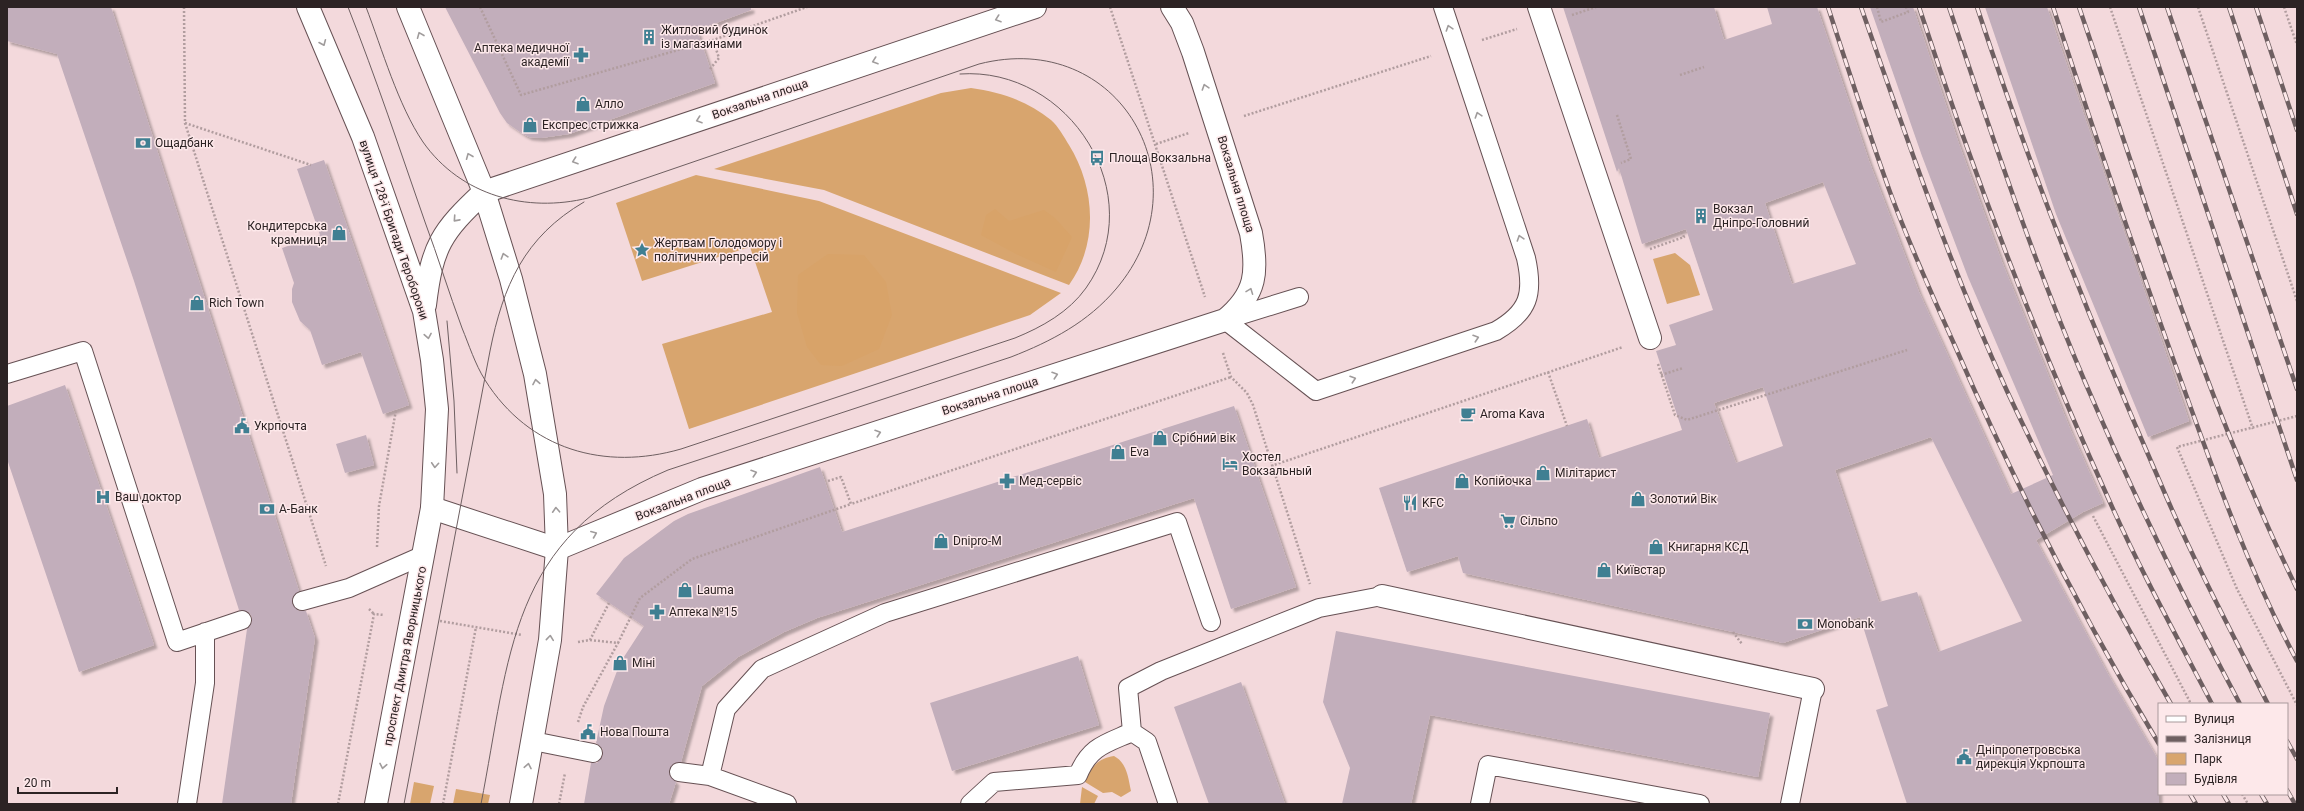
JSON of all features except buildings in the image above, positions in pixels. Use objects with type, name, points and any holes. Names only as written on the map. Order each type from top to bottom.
[{"type":"street","name":"вулиця 128-ї Бригади Тероборони","points":[[308,7],[364,137],[424,311],[432,360],[437,409],[432,508]]},
{"type":"street","points":[[408,7],[484,192],[511,279],[535,374],[555,494],[558,549],[550,640],[521,804]]},
{"type":"street","name":"Вокзальна площа","points":[[484,192],[1035,7]]},
{"type":"street","name":"Вокзальна площа","points":[[558,549],[702,490],[1220,322],[1239,309],[1250,293],[1255,273],[1255,253],[1251,233],[1217,124],[1182,22],[1172,7]]},
{"type":"street","points":[[1541,14],[1650,338]]},
{"type":"street","points":[[424,311],[428,276],[435,250],[444,233],[484,192]]},
{"type":"street","points":[[432,508],[558,549]]},
{"type":"street","name":"проспект Дмитра Яворницького","points":[[376,804],[432,508]]},
{"type":"street","points":[[1382,596],[1813,689]]},
{"type":"lane","points":[[1220,322],[1316,391],[1496,331],[1514,321],[1527,302],[1531,280],[1526,258],[1443,7]]},
{"type":"lane","points":[[1220,322],[1299,297]]},
{"type":"lane","points":[[7,374],[83,351],[178,642],[242,620]]},
{"type":"lane","points":[[710,776],[726,709],[762,669],[884,612],[1177,522],[1210,622]]},
{"type":"lane","points":[[302,601],[349,588],[424,555]]},
{"type":"lane","points":[[1132,732],[1128,688],[1161,671],[1319,608],[1382,596]]},
{"type":"lane","points":[[187,804],[205,683],[205,632]]},
{"type":"lane","points":[[1790,804],[1813,689]]},
{"type":"lane","points":[[970,804],[994,782],[1078,775],[1084,760],[1096,748],[1132,732]]},
{"type":"lane","points":[[1132,732],[1147,742],[1168,804]]},
{"type":"lane","points":[[533,741],[593,753]]},
{"type":"lane","points":[[1480,804],[1488,765],[1700,804]]},
{"type":"lane","points":[[679,772],[710,776],[787,804]]},
{"type":"path","points":[[184,7],[185,123],[328,572],[349,588],[374,614],[476,627],[569,643],[590,640],[618,642]]},
{"type":"path","points":[[480,7],[521,95],[713,40],[807,7]]},
{"type":"path","points":[[1110,7],[1156,144],[1220,322],[1231,377],[1247,393],[1253,405],[1271,466],[1319,608]]},
{"type":"path","points":[[1580,12],[1596,7]]},
{"type":"path","points":[[1877,7],[1882,22],[1908,12],[1906,7]]},
{"type":"path","points":[[2110,7],[2253,429]]},
{"type":"path","points":[[2198,7],[2297,301]]},
{"type":"path","points":[[2284,7],[2297,45]]},
{"type":"path","points":[[1217,124],[1456,48],[1541,14]]},
{"type":"path","points":[[710,69],[719,58],[713,40]]},
{"type":"path","points":[[1680,75],[1704,67]]},
{"type":"path","points":[[185,123],[312,165]]},
{"type":"path","name":"Вокзальна площа","points":[[1156,144],[1217,124]]},
{"type":"path","points":[[1660,245],[1684,238],[1681,231]]},
{"type":"path","points":[[1271,466],[1650,338],[1675,415],[1687,420],[1907,350]]},
{"type":"path","points":[[1661,375],[1683,368]]},
{"type":"path","points":[[1548,372],[1567,426]]},
{"type":"path","points":[[559,804],[569,748],[583,707],[640,598],[692,559],[851,504],[1231,377]]},
{"type":"path","points":[[338,804],[374,614],[379,506],[396,410]]},
{"type":"path","points":[[2297,416],[2253,429],[2177,447],[2237,589],[2297,705]]},
{"type":"path","points":[[825,481],[841,477],[851,504]]},
{"type":"path","points":[[2093,516],[2190,703]]},
{"type":"path","points":[[590,640],[609,603]]},
{"type":"path","points":[[443,804],[476,627]]},
{"type":"path","points":[[2243,795],[2248,804]]},
{"type":"green space","points":[[971,88],[993,92],[1013,98],[1042,113],[1058,128],[1078,161],[1088,197],[1090,215],[1089,233],[1079,269],[1069,285],[824,190],[714,169],[941,93]]},
{"type":"green space","points":[[696,175],[819,201],[1061,293],[1030,315],[689,429],[662,344],[772,312],[750,247],[642,281],[616,203]]},
{"type":"green space","points":[[1675,253],[1690,265],[1700,295],[1667,304],[1653,259]]},
{"type":"green space","points":[[1114,756],[1122,762],[1124,766],[1131,791],[1121,797],[1112,792],[1103,793],[1085,782],[1095,764],[1103,759]]},
{"type":"green space","points":[[414,782],[434,786],[430,804],[410,804]]},
{"type":"green space","points":[[1082,787],[1098,796],[1094,804],[1080,804]]},
{"type":"green space","points":[[456,789],[490,795],[488,804],[453,804]]},
{"type":"shaded area","points":[[995,209],[1009,221],[1044,210],[1055,218],[1072,237],[1056,272],[1016,254],[981,235],[986,215]]},
{"type":"shaded area","points":[[828,254],[864,255],[886,282],[892,315],[879,349],[842,366],[821,365],[807,347],[797,313],[798,275]]},
{"type":"tram line","points":[[348,7],[388,114],[462,328],[481,374],[503,404],[524,423],[546,438],[571,449],[597,455],[624,457],[653,455],[681,449],[1015,338],[1045,324],[1079,297],[1086,288],[1104,252],[1109,214],[1104,177],[1089,143],[1065,114],[1035,91],[999,77],[960,74]]},
{"type":"tram line","points":[[366,7],[398,94],[423,142],[438,161],[456,176],[497,196],[519,201],[542,203],[565,202],[588,198],[979,64],[1029,59],[1073,69],[1108,91],[1134,123],[1150,161],[1153,204],[1142,247],[1116,289],[1105,301],[1081,321],[1055,337],[1011,357],[668,470],[616,498],[576,530],[547,566],[526,607],[511,651],[500,699],[481,804]]},
{"type":"tram line","points":[[404,804],[495,327],[510,285],[519,265],[531,247],[563,216],[584,202]]},
{"type":"tram line","points":[[447,321],[454,401],[457,473]]},
{"type":"railway","points":[[1828,7],[1897,211],[1978,397],[2025,498],[2076,598],[2158,742]]},
{"type":"railway","points":[[1861,7],[1930,201],[1966,297],[1986,344],[2045,471],[2170,703]]},
{"type":"railway","points":[[1919,7],[1984,194],[2056,379],[2133,552],[2211,703]]},
{"type":"railway","points":[[1949,7],[2030,243],[2085,382],[2159,545],[2239,703]]},
{"type":"railway","points":[[1977,7],[2040,187],[2110,365],[2185,538],[2267,703]]},
{"type":"railway","points":[[2053,7],[2133,246],[2209,458],[2250,561],[2280,628],[2297,661]]},
{"type":"railway","points":[[2079,7],[2153,228],[2206,375],[2264,519],[2297,589]]},
{"type":"railway","points":[[2139,7],[2297,480]]},
{"type":"railway","points":[[2167,7],[2297,389]]},
{"type":"railway","points":[[2229,7],[2297,214]]},
{"type":"railway","points":[[2256,7],[2297,130]]},
{"type":"railway","points":[[2288,743],[2297,759]]},
{"type":"railway","points":[[2288,792],[2295,804]]},
{"type":"railway","points":[[2191,795],[2196,804]]},
{"type":"railway","points":[[2224,795],[2229,804]]},
{"type":"railway","points":[[2262,795],[2267,804]]},
{"type":"place","name":"Житловий будинок із магазинами","points":[[649,37]]},
{"type":"place","name":"Аптека медичної академії","points":[[581,55]]},
{"type":"place","name":"Алло","points":[[583,104]]},
{"type":"place","name":"Експрес стрижка","points":[[530,125]]},
{"type":"place","name":"Ощадбанк","points":[[143,143]]},
{"type":"place","name":"Площа Вокзальна","points":[[1097,158]]},
{"type":"place","name":"Вокзал Днiпро-Головний","points":[[1701,216]]},
{"type":"place","name":"Кондитерська крамниця","points":[[339,233]]},
{"type":"place","name":"Жертвам Голодомору і політичних репресій","points":[[642,250]]},
{"type":"place","name":"Rich Town","points":[[197,303]]},
{"type":"place","name":"Aroma Kava","points":[[1468,414]]},
{"type":"place","name":"Укрпочта","points":[[242,426]]},
{"type":"place","name":"Срібний вік","points":[[1160,438]]},
{"type":"place","name":"Eva","points":[[1118,452]]},
{"type":"place","name":"Хостел Вокзальный","points":[[1230,464]]},
{"type":"place","name":"Мілітарист","points":[[1543,473]]},
{"type":"place","name":"Мед-сервіс","points":[[1007,481]]},
{"type":"place","name":"Копійочка","points":[[1462,481]]},
{"type":"place","name":"Ваш доктор","points":[[103,497]]},
{"type":"place","name":"Золотий Вік","points":[[1638,499]]},
{"type":"place","name":"KFC","points":[[1410,503]]},
{"type":"place","name":"А-Банк","points":[[267,509]]},
{"type":"place","name":"Сільпо","points":[[1508,521]]},
{"type":"place","name":"Dnipro-M","points":[[941,541]]},
{"type":"place","name":"Книгарня КСД","points":[[1656,547]]},
{"type":"place","name":"Київстар","points":[[1604,570]]},
{"type":"place","name":"Lauma","points":[[685,590]]},
{"type":"place","name":"Аптека №15","points":[[657,612]]},
{"type":"place","name":"Monobank","points":[[1805,624]]},
{"type":"place","name":"Міні","points":[[620,663]]},
{"type":"place","name":"Нова Пошта","points":[[588,732]]},
{"type":"place","name":"Дніпропетровська дирекція Укрпошта","points":[[1964,757]]}]
